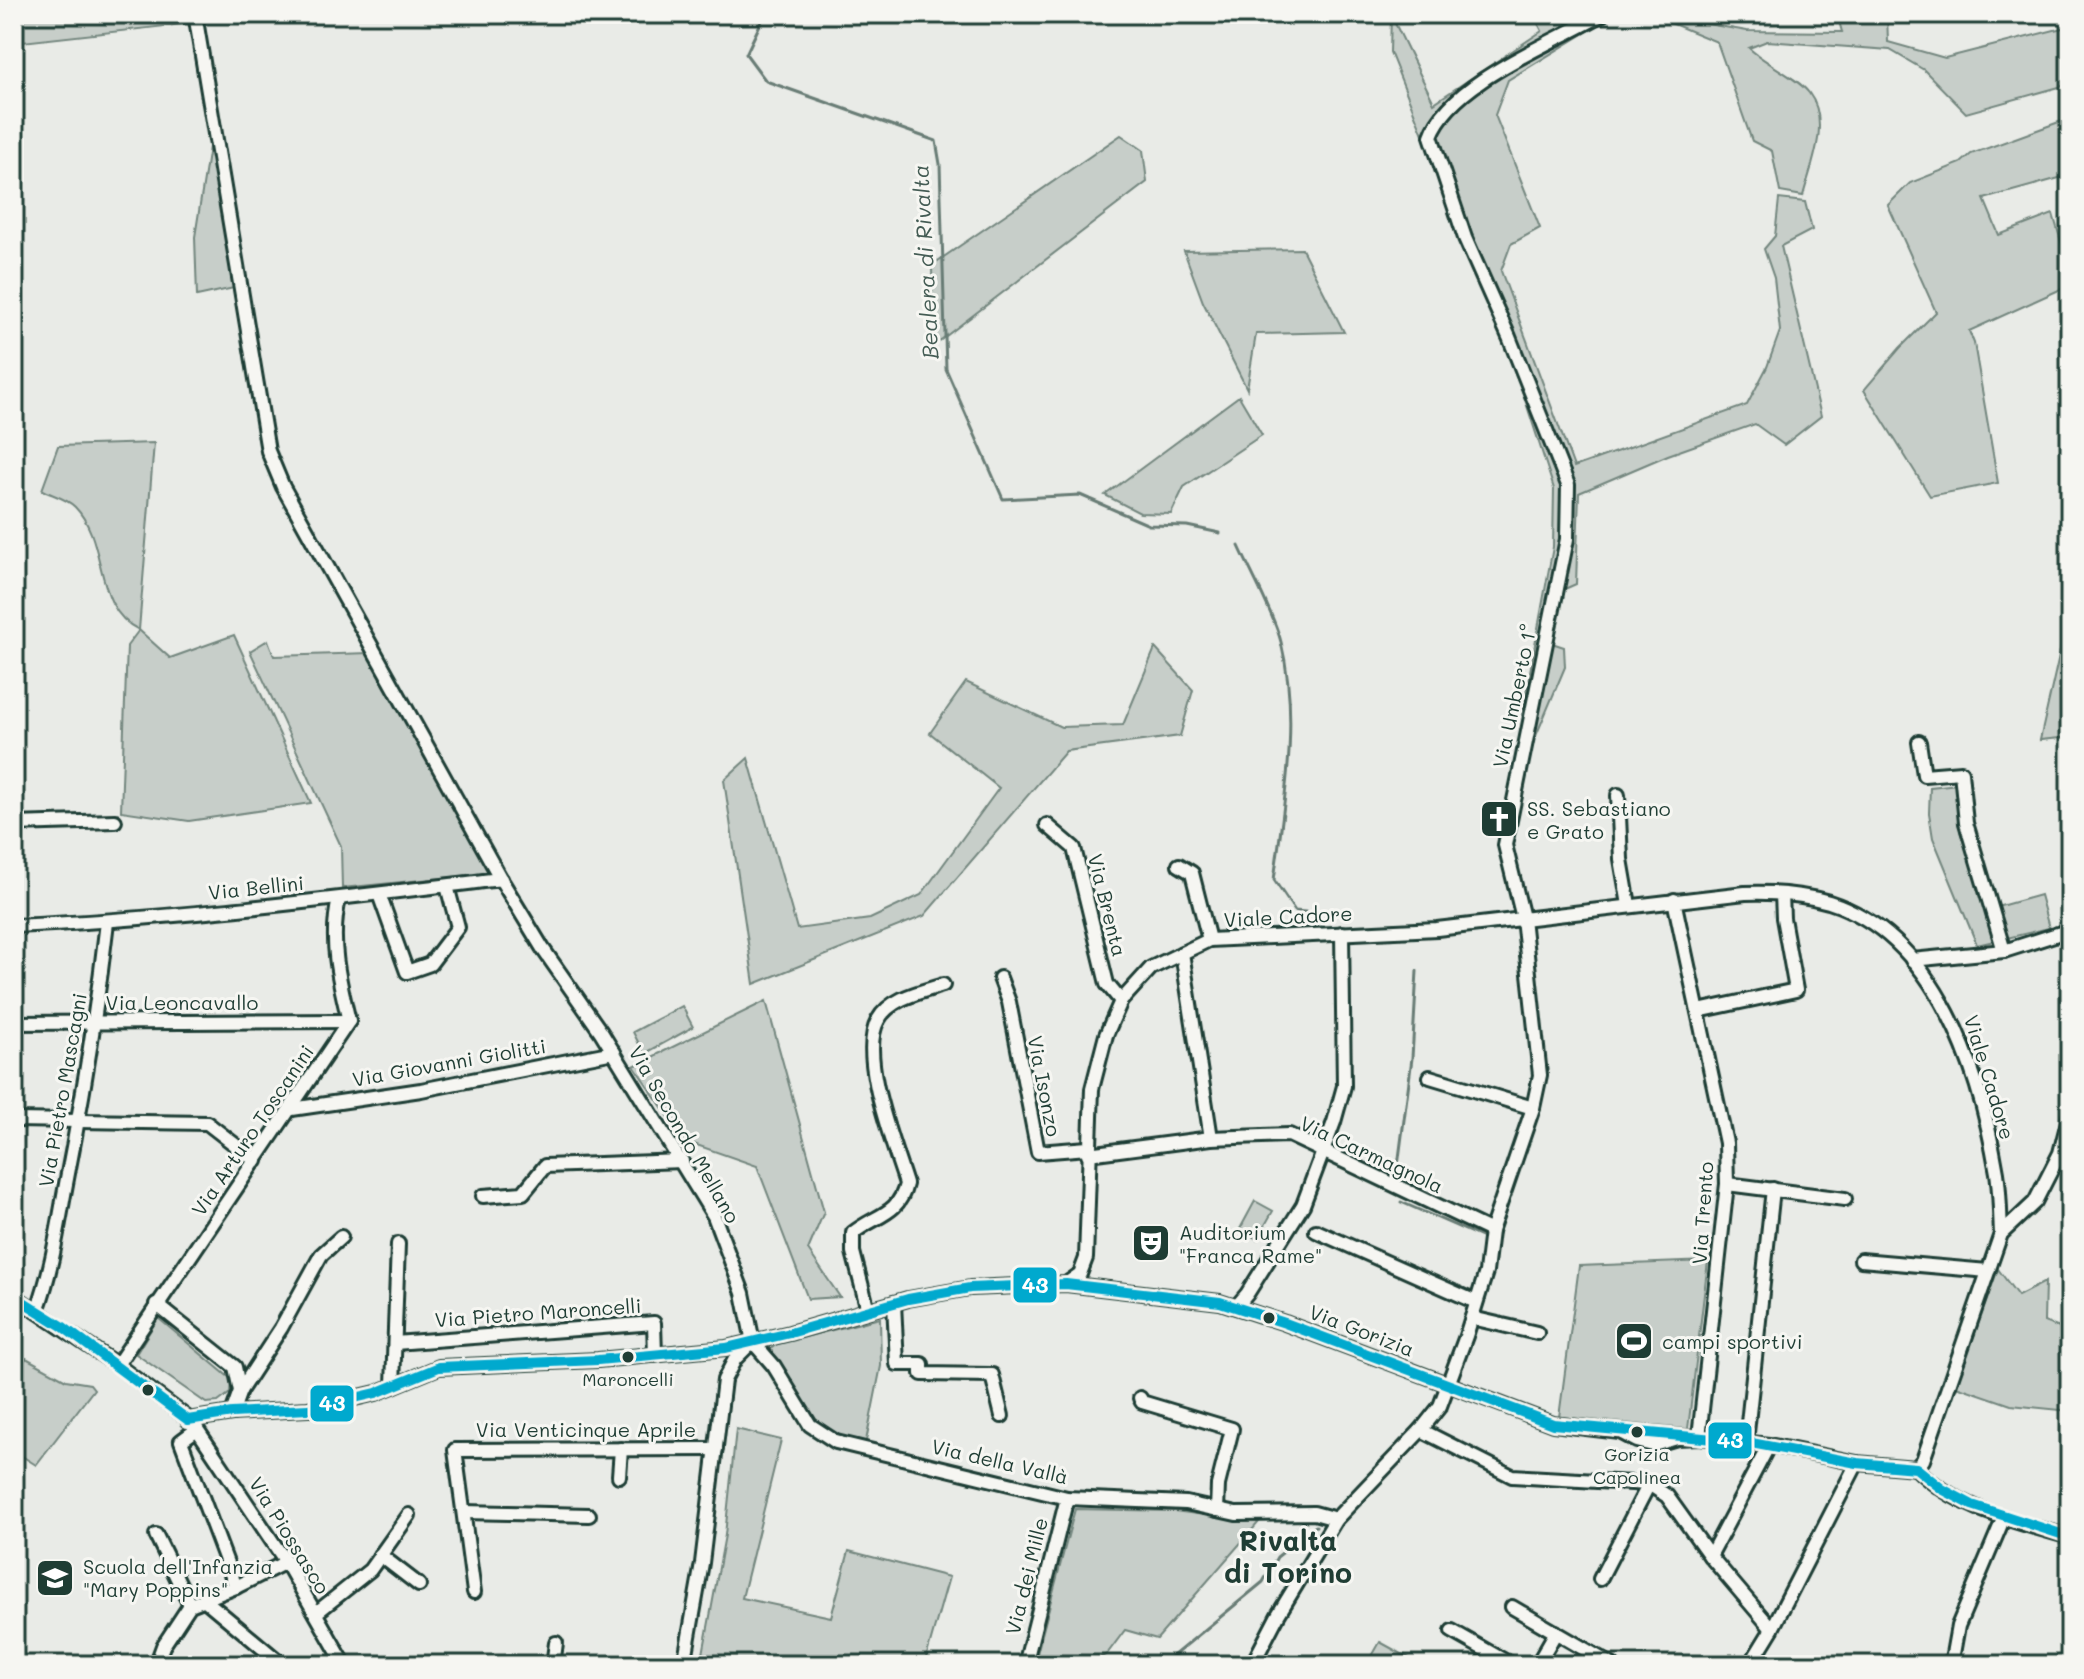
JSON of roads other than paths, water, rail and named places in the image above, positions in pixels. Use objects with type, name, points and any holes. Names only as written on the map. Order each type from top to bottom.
[{"type":"street","name":"Via Secondo Mellano","points":[[195,14],[268,451],[291,501],[456,803],[543,949],[614,1052],[714,1216],[743,1293],[753,1342]]},
{"type":"street","name":"Via Umberto 1°","points":[[1252,1665],[1336,1519],[1440,1406],[1472,1318],[1486,1272],[1491,1231],[1533,1108],[1540,1075],[1523,918],[1505,845],[1567,539],[1568,485],[1509,337],[1465,238],[1431,136],[1436,121],[1480,80],[1603,14]]},
{"type":"street","points":[[1919,742],[1924,775],[1961,772],[1966,823],[2004,951]]},
{"type":"street","points":[[1618,795],[1621,859],[1629,905]]},
{"type":"street","points":[[14,824],[115,821]]},
{"type":"street","name":"Via Brenta","points":[[1047,825],[1074,848],[1107,984],[1121,1001]]},
{"type":"street","points":[[1179,865],[1192,873],[1209,940]]},
{"type":"street","name":"Via Bellini","points":[[14,926],[107,922],[501,879]]},
{"type":"street","points":[[379,894],[407,972],[430,964],[458,927],[447,886]]},
{"type":"street","name":"Viale Cadore","points":[[1066,1284],[1080,1274],[1086,1258],[1092,1089],[1106,1035],[1121,1001],[1151,968],[1209,940],[1437,929],[1745,893],[1782,894],[1828,902],[1856,914],[1888,936],[1939,994],[1964,1048],[1988,1128],[1998,1175],[2001,1234]]},
{"type":"street","points":[[1698,1011],[1796,990],[1783,918],[1782,894]]},
{"type":"street","points":[[339,899],[333,922],[336,965],[349,1021]]},
{"type":"street","name":"Via Trento","points":[[1674,900],[1726,1143],[1727,1184],[1699,1437]]},
{"type":"street","name":"Via Pietro Mascagni","points":[[37,1311],[51,1265],[79,1121],[107,922]]},
{"type":"street","points":[[1912,960],[2004,951],[2070,930]]},
{"type":"street","points":[[1236,1307],[1303,1205],[1344,1086],[1342,933]]},
{"type":"street","points":[[1182,953],[1211,1138]]},
{"type":"street","name":"Via Isonzo","points":[[1000,978],[1009,1002],[1038,1152],[1088,1151]]},
{"type":"street","points":[[868,1310],[853,1252],[853,1233],[866,1222],[892,1210],[902,1199],[906,1184],[876,1082],[871,1047],[878,1019],[902,998],[943,985]]},
{"type":"street","name":"Via Leoncavallo","points":[[14,1023],[349,1021]]},
{"type":"street","name":"Via Arturo Toscanini","points":[[117,1365],[349,1021]]},
{"type":"street","name":"Via Giovanni Giolitti","points":[[292,1109],[421,1090],[614,1052]]},
{"type":"street","points":[[1430,1077],[1533,1108]]},
{"type":"street","points":[[2070,1114],[2060,1153],[2035,1202],[2001,1234],[1923,1460],[1916,1468],[1942,1489],[1972,1505],[2070,1537]]},
{"type":"street","points":[[14,1120],[207,1123],[256,1161]]},
{"type":"street","name":"Via Carmagnola","points":[[1088,1151],[1211,1138],[1289,1135],[1491,1231]]},
{"type":"street","points":[[483,1196],[523,1193],[545,1166],[682,1161]]},
{"type":"street","points":[[1727,1184],[1845,1199]]},
{"type":"street","points":[[1746,1442],[1773,1189]]},
{"type":"street","points":[[1316,1231],[1476,1302]]},
{"type":"street","points":[[232,1413],[240,1391],[281,1328],[321,1255],[341,1237]]},
{"type":"street","points":[[393,1386],[398,1244]]},
{"type":"street","points":[[1861,1260],[1988,1271]]},
{"type":"street","name":"Via Gorizia","points":[[753,1342],[894,1303],[970,1288],[1066,1284],[1220,1302],[1553,1424],[1620,1432],[1644,1444],[1699,1437],[1769,1445],[1857,1463],[1916,1468]]},
{"type":"street","name":"Via Piossasco","points":[[14,1296],[117,1365],[193,1424],[286,1562],[345,1665]]},
{"type":"street","points":[[894,1303],[897,1364],[922,1364],[922,1374],[992,1375],[1002,1416]]},
{"type":"street","points":[[156,1304],[235,1367],[240,1391]]},
{"type":"street","points":[[1472,1318],[1537,1333]]},
{"type":"street","name":"Via Pietro Maroncelli","points":[[395,1343],[654,1323],[655,1355]]},
{"type":"street","points":[[236,1587],[181,1441],[193,1424],[232,1413],[308,1409],[376,1393],[439,1367],[598,1360],[726,1348],[753,1342]]},
{"type":"street","points":[[684,1665],[702,1563],[724,1380],[735,1359],[753,1342]]},
{"type":"street","name":"Via della Vallà","points":[[753,1342],[774,1366],[810,1425],[836,1442],[1067,1498],[1186,1503],[1236,1514],[1314,1513],[1336,1519]]},
{"type":"street","points":[[1140,1398],[1142,1402],[1232,1429],[1218,1485],[1217,1510]]},
{"type":"street","points":[[1421,1430],[1512,1476],[1649,1484],[1667,1496],[1710,1556],[1772,1629]]},
{"type":"street","points":[[1710,1556],[1769,1445]]},
{"type":"street","points":[[619,1476],[621,1449]]},
{"type":"street","name":"Via Venticinque Aprile","points":[[474,1592],[455,1450],[716,1449]]},
{"type":"street","points":[[1750,1665],[1772,1629],[1857,1463]]},
{"type":"street","points":[[1600,1579],[1649,1484]]},
{"type":"street","name":"Via dei Mille","points":[[1025,1665],[1067,1498]]},
{"type":"street","points":[[464,1512],[589,1515]]},
{"type":"street","points":[[316,1613],[370,1570],[409,1515]]},
{"type":"street","points":[[1951,1665],[1958,1626],[2004,1517]]},
{"type":"street","points":[[156,1535],[190,1605]]},
{"type":"street","points":[[380,1555],[419,1585]]},
{"type":"street","points":[[156,1665],[163,1646],[190,1605],[286,1562]]},
{"type":"street","points":[[205,1600],[284,1665]]},
{"type":"street","points":[[1512,1607],[1612,1665]]},
{"type":"street","points":[[1452,1631],[1512,1665]]},
{"type":"street","points":[[1537,1665],[1556,1632]]},
{"type":"street","points":[[553,1665],[556,1643]]},
{"type":"waterway","points":[[748,14],[763,16]]},
{"type":"waterway","name":"Bealera di Rivalta","points":[[765,14],[746,54],[766,81],[936,141],[940,164],[946,369],[1003,499],[1080,495],[1149,525],[1187,526],[1220,533]]},
{"type":"waterway","name":"Bealera di Rivalta","points":[[1239,546],[1273,619],[1287,671],[1290,731],[1286,791],[1274,880],[1295,911],[1315,913]]},
{"type":"waterway","name":"Bealera di Rivalta","points":[[1398,1166],[1412,1058],[1417,971]]},
{"type":"waterway","name":"Bealera di Rivalta","points":[[1401,1202],[1481,1237]]},
{"type":"waterway","name":"Bealera di Rivalta","points":[[1162,1665],[1263,1582],[1277,1557],[1316,1526]]},
{"type":"place","name":"SS. Sebastiano e Grato","points":[[1499,819]]},
{"type":"place","name":"Auditorium \"Franca Rame\"","points":[[1151,1243]]},
{"type":"place","name":"campi sportivi","points":[[1634,1341]]},
{"type":"place","name":"Maroncelli","points":[[628,1357]]},
{"type":"place","name":"Gorizia Capolinea","points":[[1637,1432]]},
{"type":"place","name":"Scuola dell'Infanzia \"Mary Poppins\"","points":[[55,1578]]},
{"type":"district","name":"Rivalta di Torino","points":[[1288,1556]]}]
